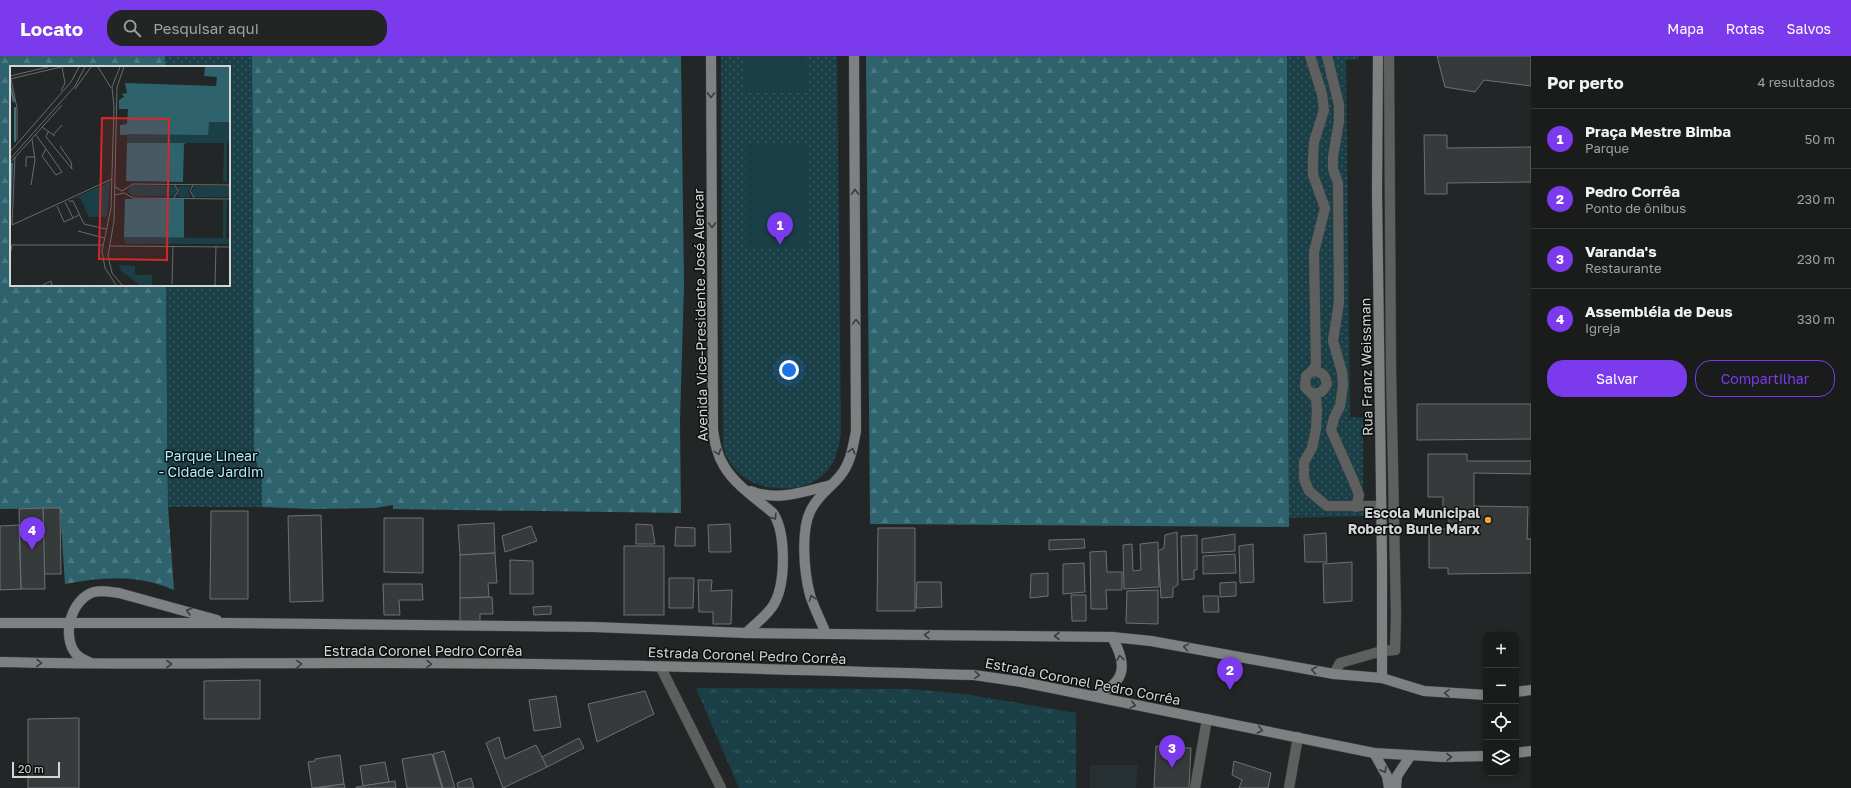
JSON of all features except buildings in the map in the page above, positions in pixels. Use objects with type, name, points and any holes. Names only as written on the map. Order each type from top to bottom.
[{"type":"main road","name":"Avenida Vice-Presidente José Alencar","points":[[711,56],[713,430],[717,450],[724,466],[734,479],[773,513],[777,520],[780,530],[782,551],[779,591],[774,604],[746,633]]},
{"type":"main road","points":[[826,634],[810,595],[806,576],[804,546],[806,527],[812,508],[841,475],[852,453],[856,430],[854,56]]},
{"type":"main road","name":"Rua Franz Weissman","points":[[1378,56],[1377,192],[1382,678]]},
{"type":"main road","points":[[747,490],[768,496],[784,495],[832,484]]},
{"type":"main road","points":[[98,664],[80,658],[75,653],[71,643],[69,623],[79,603],[94,592],[105,591],[164,604],[227,623]]},
{"type":"main road","name":"Estrada Coronel Pedro Corrêa","points":[[0,623],[227,623],[594,627],[746,633],[1112,637],[1151,641],[1334,674],[1382,678],[1424,691],[1483,695]]},
{"type":"main road","points":[[1095,696],[1113,687],[1120,676],[1121,658],[1112,637]]},
{"type":"main road","name":"Estrada Coronel Pedro Corrêa","points":[[0,662],[98,664],[348,663],[660,666],[974,675],[1022,682],[1095,696],[1374,752],[1444,757],[1483,756]]},
{"type":"main road","points":[[1519,692],[1531,690]]},
{"type":"main road","points":[[1519,753],[1531,751]]},
{"type":"main road","points":[[1374,752],[1387,776],[1389,788]]},
{"type":"main road","points":[[1396,788],[1397,776],[1411,755]]},
{"type":"street","points":[[1310,56],[1322,94],[1324,110],[1314,142],[1313,175],[1325,208],[1314,252],[1316,365],[1306,376],[1305,387],[1316,398],[1316,429],[1312,448],[1304,462],[1304,479],[1309,491],[1327,506],[1381,506]]},
{"type":"street","points":[[1327,56],[1339,105],[1333,157],[1333,169],[1338,183],[1339,302],[1333,341],[1342,372],[1343,385],[1340,406],[1334,418],[1331,430],[1359,495],[1356,507]]},
{"type":"street","points":[[1334,674],[1340,663],[1382,651],[1395,650],[1396,616],[1391,354],[1389,56]]},
{"type":"street","points":[[1312,371],[1320,371],[1325,376],[1327,384],[1323,391],[1318,394],[1312,393]]},
{"type":"street","points":[[660,666],[721,788]]},
{"type":"street","points":[[1195,788],[1207,719]]},
{"type":"street","points":[[1289,788],[1298,737]]},
{"type":"shaded area","points":[[1090,765],[1138,765],[1136,788],[1090,788]]},
{"type":"green space","points":[[0,56],[165,56],[165,66],[10,66],[10,286],[166,286],[168,507],[174,590],[147,581],[120,578],[65,584],[60,508],[0,509]]},
{"type":"green space","name":"Parque Linear - Cidade Jardim","points":[[165,56],[252,56],[254,456],[262,478],[262,507],[168,507],[166,286],[230,286],[230,66],[165,66]]},
{"type":"green space","points":[[252,56],[681,56],[684,285],[680,420],[681,513],[393,509],[393,505],[375,508],[315,509],[262,507],[262,478],[254,456]]},
{"type":"green space","points":[[721,56],[837,56],[841,434],[837,454],[827,471],[820,478],[800,487],[767,487],[748,480],[739,474],[732,466],[723,447]]},
{"type":"green space","points":[[744,56],[806,56],[807,93],[745,93]]},
{"type":"green space","points":[[866,56],[1287,56],[1289,527],[870,524]]},
{"type":"green space","points":[[1287,56],[1359,56],[1359,59],[1346,60],[1350,417],[1363,418],[1363,493],[1365,516],[1289,518]]},
{"type":"green space","points":[[746,145],[808,145],[808,247],[746,247]]},
{"type":"green space","points":[[696,688],[911,689],[965,694],[1076,713],[1076,788],[739,788]]},
{"type":"place","name":"Praça Mestre Bimba","points":[[780,245]]},
{"type":"place","name":"Escola Municipal Roberto Burle Marx","points":[[1488,520]]},
{"type":"place","name":"Assembléia de Deus","points":[[32,550]]},
{"type":"place","name":"Pedro Corrêa","points":[[1230,690]]},
{"type":"place","name":"Varanda's","points":[[1172,768]]}]
